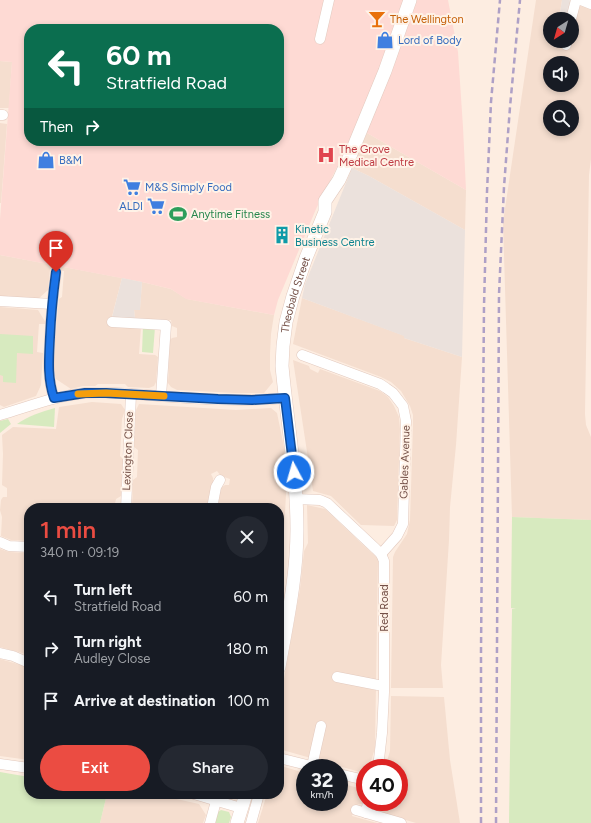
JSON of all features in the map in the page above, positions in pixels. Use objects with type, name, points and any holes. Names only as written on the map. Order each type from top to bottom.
[{"type":"street","points":[[320,39],[330,0]]},
{"type":"street","name":"Theobald Street","points":[[284,610],[297,546],[296,499],[282,366],[286,322],[293,296],[310,248],[325,212],[325,201],[339,180],[353,150],[385,71],[410,0]]},
{"type":"street","points":[[573,12],[576,0]]},
{"type":"street","points":[[581,0],[591,4]]},
{"type":"street","points":[[54,398],[49,379],[48,365],[52,304],[56,272]]},
{"type":"street","points":[[0,301],[52,304]]},
{"type":"street","points":[[112,322],[166,325],[161,396]]},
{"type":"street","name":"Gables Avenue","points":[[302,355],[380,384],[393,393],[403,406],[406,422],[403,524],[398,536],[381,554]]},
{"type":"street","points":[[0,415],[54,398],[85,393],[252,400],[285,398]]},
{"type":"street","name":"Lexington Close","points":[[126,503],[131,394]]},
{"type":"street","points":[[213,503],[216,487],[220,480]]},
{"type":"street","points":[[296,499],[320,500],[327,503],[381,554]]},
{"type":"street","points":[[0,542],[10,546],[24,547]]},
{"type":"street","name":"Red Road","points":[[379,759],[382,733],[385,565],[381,554]]},
{"type":"street","points":[[0,653],[24,661]]},
{"type":"street","points":[[337,677],[383,686]]},
{"type":"street","points":[[316,759],[321,726]]},
{"type":"street","points":[[284,759],[296,762]]},
{"type":"street","points":[[0,764],[24,767]]},
{"type":"street","points":[[210,823],[216,799]]},
{"type":"street","points":[[222,799],[242,808]]},
{"type":"street","points":[[237,823],[245,799]]},
{"type":"street","points":[[251,823],[258,799]]},
{"type":"street","points":[[362,811],[361,812],[400,823]]},
{"type":"shaded area","points":[[0,0],[448,0],[458,52],[466,190],[367,133],[355,131],[316,209],[278,300],[274,315],[186,299],[171,289],[142,282],[0,255],[0,219],[12,62],[0,61]]},
{"type":"shaded area","points":[[536,0],[562,0],[560,12],[543,12],[543,48],[579,48],[579,12],[576,12],[580,5],[591,9],[591,159],[589,175],[585,414],[586,425],[591,437],[591,520],[512,517],[503,222]]},
{"type":"shaded area","points":[[562,0],[569,0],[580,5],[576,12],[560,12]]},
{"type":"shaded area","points":[[0,61],[12,62],[9,108],[0,108]]},
{"type":"shaded area","points":[[0,123],[7,124],[1,203],[0,203]]},
{"type":"shaded area","points":[[367,133],[466,190],[465,230],[352,168]]},
{"type":"shaded area","points":[[352,168],[465,230],[462,357],[404,338],[404,336],[302,298],[305,284]]},
{"type":"shaded area","points":[[0,255],[122,278],[110,324],[141,327],[139,354],[155,355],[158,357],[156,382],[154,386],[149,388],[128,387],[125,384],[98,384],[95,386],[83,386],[71,389],[56,379],[53,369],[54,352],[59,299],[62,297],[64,271],[50,269],[48,290],[38,299],[0,296]]},
{"type":"shaded area","points":[[122,278],[142,282],[140,310],[134,310],[135,318],[110,325]]},
{"type":"shaded area","points":[[142,282],[171,289],[187,299],[274,315],[270,354],[270,370],[273,382],[264,393],[177,390],[171,387],[168,383],[170,340],[177,337],[177,328],[172,326],[171,320],[135,319],[134,309],[140,309]]},
{"type":"shaded area","points":[[302,298],[405,336],[404,338],[462,357],[450,507],[441,665],[443,688],[391,688],[393,557],[407,534],[410,520],[413,415],[410,406],[401,391],[391,382],[293,344]]},
{"type":"shaded area","points":[[0,307],[38,310],[46,323],[39,324],[37,352],[43,353],[41,385],[36,396],[4,407],[0,405]]},
{"type":"shaded area","points":[[293,360],[309,366],[310,369],[318,373],[320,369],[380,391],[388,397],[394,406],[399,417],[400,429],[397,520],[394,526],[361,525],[331,496],[313,491]]},
{"type":"shaded area","points":[[92,402],[121,404],[125,410],[122,419],[120,456],[123,459],[121,496],[116,499],[115,503],[24,503],[24,541],[11,540],[1,536],[1,500],[3,497],[7,497],[7,488],[2,485],[2,435],[13,427],[56,429],[59,407]]},
{"type":"shaded area","points":[[139,404],[236,410],[271,408],[277,413],[284,447],[286,494],[284,532],[284,503],[218,503],[221,488],[225,485],[229,485],[230,479],[221,476],[217,471],[211,474],[213,484],[208,503],[132,503],[133,480],[137,477],[138,450],[134,447],[136,410]]},
{"type":"shaded area","points":[[307,505],[325,509],[378,559],[375,748],[372,759],[356,759],[356,771],[348,769],[348,759],[314,759],[284,750],[284,679],[300,589],[304,551],[308,543]]},
{"type":"shaded area","points":[[0,549],[9,552],[24,553],[24,654],[0,647]]},
{"type":"shaded area","points":[[0,659],[24,666],[24,759],[0,756]]},
{"type":"shaded area","points":[[391,696],[444,697],[450,760],[460,823],[416,823],[375,811],[408,811],[408,759],[388,759],[390,751]]},
{"type":"shaded area","points":[[284,767],[296,770],[296,811],[348,811],[348,785],[356,787],[356,805],[352,816],[377,823],[258,823],[265,799],[284,799]]},
{"type":"shaded area","points":[[106,799],[176,799],[199,804],[206,815],[203,823],[100,823]]},
{"type":"green space","points":[[143,326],[155,327],[153,353],[142,352]]},
{"type":"green space","points":[[0,334],[33,336],[33,354],[17,353],[16,383],[3,382],[3,376],[0,375]]},
{"type":"green space","points":[[55,408],[54,427],[17,424],[30,416]]},
{"type":"green space","points":[[8,419],[11,424],[0,433],[0,421]]},
{"type":"green space","points":[[512,517],[591,520],[591,823],[509,823],[512,609],[516,609],[511,608]]},
{"type":"green space","points":[[0,772],[24,776],[24,799],[106,799],[100,823],[0,823]]},
{"type":"green space","points":[[221,810],[229,812],[231,817],[229,823],[212,823],[215,814]]},
{"type":"railway","points":[[481,823],[484,306],[491,102],[500,0]]},
{"type":"railway","points":[[496,823],[499,294],[504,187],[520,0]]},
{"type":"slow traffic","points":[[78,394],[106,393],[164,396]]},
{"type":"place","name":"The Wellington","points":[[377,19]]},
{"type":"place","name":"Lord of Body","points":[[385,40]]},
{"type":"place","name":"The Grove Medical Centre","points":[[326,155]]},
{"type":"place","name":"B&M","points":[[46,160]]},
{"type":"place","name":"M&S Simply Food","points":[[132,187]]},
{"type":"place","name":"ALDI","points":[[156,206]]},
{"type":"place","name":"Anytime Fitness","points":[[178,214]]},
{"type":"place","name":"Kinetic Business Centre","points":[[282,235]]},
{"type":"route","points":[[56,272],[52,304],[48,365],[49,379],[54,398],[85,393],[106,393],[252,400],[285,398],[294,472]]}]
